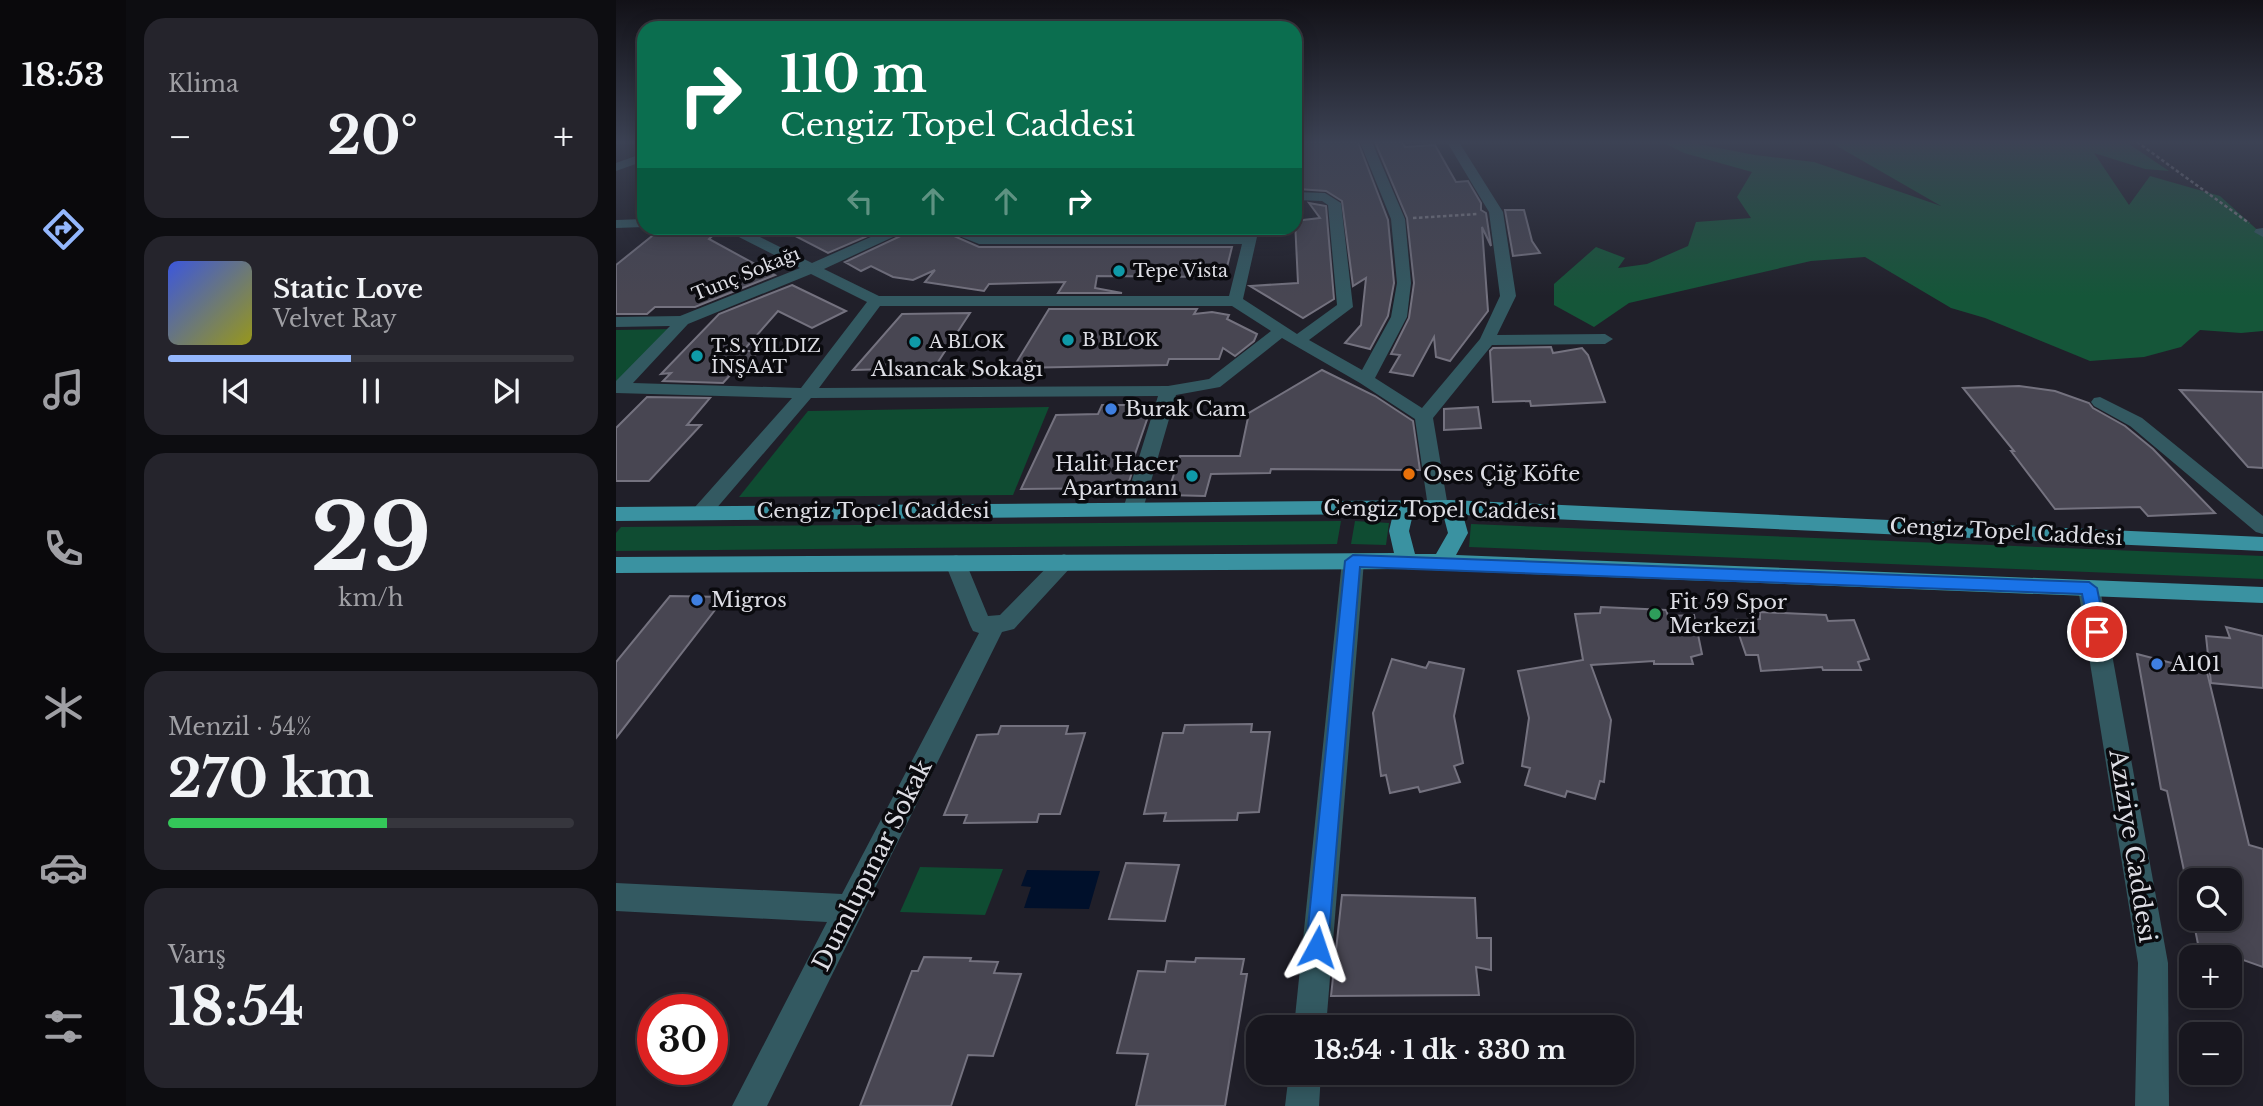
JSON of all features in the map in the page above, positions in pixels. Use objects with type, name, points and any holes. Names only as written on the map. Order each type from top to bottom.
[{"type":"main road","points":[[1405,507],[1399,531],[1406,561]]},
{"type":"main road","name":"Cengiz Topel Caddesi","points":[[616,514],[1445,507],[2263,544]]},
{"type":"main road","points":[[1441,562],[1458,533],[1445,507]]},
{"type":"main road","points":[[616,565],[1406,561],[2263,595]]},
{"type":"street","points":[[1366,379],[1399,317],[1404,283],[1398,219],[1387,194]]},
{"type":"street","points":[[1424,417],[1487,340],[1508,296],[1496,212],[1485,194]]},
{"type":"street","points":[[1299,340],[1345,307],[1334,203],[1325,197],[1302,196]]},
{"type":"street","points":[[616,223],[637,223]]},
{"type":"street","points":[[745,235],[876,301],[1235,301],[1424,417],[1445,507]]},
{"type":"street","name":"Tunç Sokağı","points":[[682,321],[811,269],[886,235]]},
{"type":"street","points":[[965,235],[979,240],[1206,235]]},
{"type":"street","points":[[1235,301],[1251,235]]},
{"type":"street","points":[[702,512],[806,393],[876,301]]},
{"type":"street","points":[[616,322],[682,321]]},
{"type":"street","points":[[617,388],[666,341],[682,321]]},
{"type":"street","name":"Alsancak Sokağı","points":[[617,388],[806,393],[1168,391],[1214,383],[1281,331]]},
{"type":"street","points":[[1487,340],[1605,339]]},
{"type":"street","points":[[1133,509],[1168,391]]},
{"type":"street","points":[[2100,402],[2136,422],[2263,527]]},
{"type":"street","points":[[1311,1015],[1353,561]]},
{"type":"street","points":[[956,563],[981,625],[1006,624],[1064,562]]},
{"type":"street","name":"Aziziye Caddesi","points":[[2089,588],[2152,963],[2152,1106]]},
{"type":"street","name":"Dumlupınar Sokak","points":[[749,1106],[995,624]]},
{"type":"street","points":[[616,897],[849,909]]},
{"type":"street","points":[[1302,1106],[1304,1085]]},
{"type":"path","points":[[2209,194],[2262,232]]},
{"type":"path","points":[[1398,219],[1496,212]]},
{"type":"green space","points":[[1739,194],[1905,194],[1941,206],[1920,194],[2121,194],[2129,205],[2137,194],[2212,194],[2220,196],[2263,235],[2263,331],[2241,333],[2200,330],[2181,347],[2144,357],[2090,361],[1985,318],[1951,308],[1865,257],[1811,261],[1629,303],[1594,327],[1554,305],[1554,284],[1596,247],[1625,258],[1618,268],[1647,264],[1688,246],[1696,222],[1751,218],[1737,197]]},
{"type":"green space","points":[[675,329],[616,383],[616,330]]},
{"type":"green space","points":[[1049,407],[1013,495],[739,497],[808,411]]},
{"type":"green space","points":[[1341,521],[1337,544],[616,551],[616,533],[621,527]]},
{"type":"green space","points":[[1355,521],[1389,523],[1386,545],[1351,544]]},
{"type":"green space","points":[[1471,524],[2263,556],[2263,579],[1469,547]]},
{"type":"green space","points":[[920,867],[1003,869],[985,915],[900,912]]},
{"type":"water","points":[[1027,870],[1100,871],[1089,909],[1024,908],[1031,887],[1021,886]]},
{"type":"building","points":[[1330,194],[1378,194],[1388,220],[1394,283],[1388,316],[1370,349],[1345,343],[1361,325],[1366,278],[1353,286],[1342,201]]},
{"type":"building","points":[[1397,194],[1475,194],[1481,203],[1481,210],[1486,213],[1491,246],[1482,227],[1488,311],[1450,361],[1436,357],[1434,337],[1413,376],[1390,372],[1400,355],[1391,354],[1409,318],[1414,283],[1407,218]]},
{"type":"building","points":[[1309,203],[1326,206],[1334,299],[1303,318],[1250,286],[1298,283],[1296,235],[1302,235],[1302,220],[1320,218]]},
{"type":"building","points":[[1505,210],[1524,210],[1532,241],[1540,253],[1513,256]]},
{"type":"building","points":[[653,235],[713,235],[709,239],[775,275],[695,307],[655,307],[647,314],[616,314],[616,265]]},
{"type":"building","points":[[793,235],[870,235],[828,253]]},
{"type":"building","points":[[903,235],[952,235],[979,247],[1232,247],[1226,271],[1222,268],[1216,277],[1097,276],[1095,288],[1122,293],[1058,293],[1065,282],[989,284],[984,291],[925,282],[935,270],[913,280],[893,277],[871,266],[861,271],[845,262]]},
{"type":"building","points":[[792,285],[846,311],[812,328],[778,311],[743,351],[759,351],[739,373],[732,373],[723,383],[663,381],[671,373],[661,374],[719,314]]},
{"type":"building","points":[[1049,309],[1197,309],[1194,314],[1212,312],[1229,315],[1227,319],[1257,334],[1254,341],[1235,356],[1223,348],[1219,359],[1169,359],[1167,365],[1013,368]]},
{"type":"building","name":"A BLOK","points":[[970,313],[934,368],[853,370],[902,314]]},
{"type":"building","points":[[1551,347],[1553,353],[1582,348],[1588,355],[1605,402],[1531,406],[1530,401],[1493,402],[1490,351],[1493,348]]},
{"type":"building","points":[[1322,370],[1375,396],[1413,421],[1420,470],[1271,469],[1270,473],[1211,474],[1205,496],[1167,495],[1180,456],[1240,456],[1249,413]]},
{"type":"building","points":[[2019,386],[2055,391],[2089,403],[2125,426],[2153,449],[2215,513],[2148,516],[2140,507],[2055,509],[2011,451],[2014,451],[1963,388]]},
{"type":"building","points":[[2180,390],[2263,392],[2263,468],[2248,467]]},
{"type":"building","points":[[647,397],[710,398],[687,425],[701,425],[649,481],[616,481],[616,428]]},
{"type":"building","points":[[1102,405],[1152,405],[1131,466],[1134,466],[1127,488],[1021,489],[1056,415],[1098,414]]},
{"type":"building","points":[[1478,407],[1481,428],[1444,430],[1444,409]]},
{"type":"building","points":[[670,596],[725,597],[616,738],[616,662]]},
{"type":"building","points":[[1601,607],[1666,610],[1668,616],[1694,615],[1702,654],[1691,657],[1693,664],[1654,664],[1654,661],[1591,665],[1611,720],[1604,782],[1600,781],[1595,799],[1567,791],[1565,797],[1525,785],[1530,768],[1522,766],[1529,718],[1518,671],[1583,660],[1575,614],[1600,613]]},
{"type":"building","points":[[1760,612],[1826,615],[1828,621],[1854,620],[1869,659],[1858,662],[1861,670],[1823,670],[1822,667],[1761,671],[1758,655],[1746,655],[1734,620],[1760,619]]},
{"type":"building","points":[[2226,627],[2263,636],[2263,688],[2211,683],[2206,636],[2230,638]]},
{"type":"building","points":[[2137,654],[2207,672],[2249,845],[2263,849],[2263,967],[2242,960],[2242,945],[2198,944],[2195,931],[2242,931],[2242,868],[2183,868],[2167,791],[2161,789]]},
{"type":"building","points":[[1392,659],[1426,668],[1429,662],[1464,669],[1454,716],[1463,763],[1454,766],[1460,782],[1420,792],[1418,787],[1390,793],[1386,775],[1381,776],[1373,713]]},
{"type":"building","points":[[1252,724],[1251,732],[1270,732],[1259,812],[1238,813],[1237,820],[1164,821],[1166,813],[1144,814],[1163,733],[1183,733],[1185,725]]},
{"type":"building","points":[[1001,726],[1068,726],[1066,734],[1085,733],[1060,814],[1039,814],[1037,822],[964,823],[967,815],[944,815],[977,735],[998,734]]},
{"type":"building","points":[[1126,863],[1179,865],[1165,921],[1109,919]]},
{"type":"building","points":[[1342,895],[1475,898],[1477,938],[1491,938],[1491,970],[1476,967],[1479,995],[1331,996]]},
{"type":"building","points":[[924,957],[971,958],[970,961],[998,962],[994,973],[1021,974],[993,1056],[968,1055],[951,1106],[860,1106],[912,971],[918,971]]},
{"type":"building","points":[[1196,958],[1244,959],[1241,974],[1247,974],[1225,1106],[1136,1106],[1148,1054],[1117,1053],[1138,971],[1165,972],[1167,961],[1195,962]]},
{"type":"place","name":"Tepe Vista","points":[[1119,271]]},
{"type":"place","name":"B BLOK","points":[[1068,340]]},
{"type":"place","name":"A BLOK","points":[[915,342]]},
{"type":"place","name":"T.S. YILDIZ İNŞAAT","points":[[697,356]]},
{"type":"place","name":"Burak Cam","points":[[1111,409]]},
{"type":"place","name":"Oses Çiğ Köfte","points":[[1409,474]]},
{"type":"place","name":"Halit Hacer Apartmanı","points":[[1192,476]]},
{"type":"place","name":"Migros","points":[[697,600]]},
{"type":"place","name":"Fit 59 Spor Merkezi","points":[[1655,614]]},
{"type":"place","name":"A101","points":[[2157,664]]},
{"type":"route","points":[[1317,947],[1353,561],[1441,562],[2089,588],[2097,632]]}]
